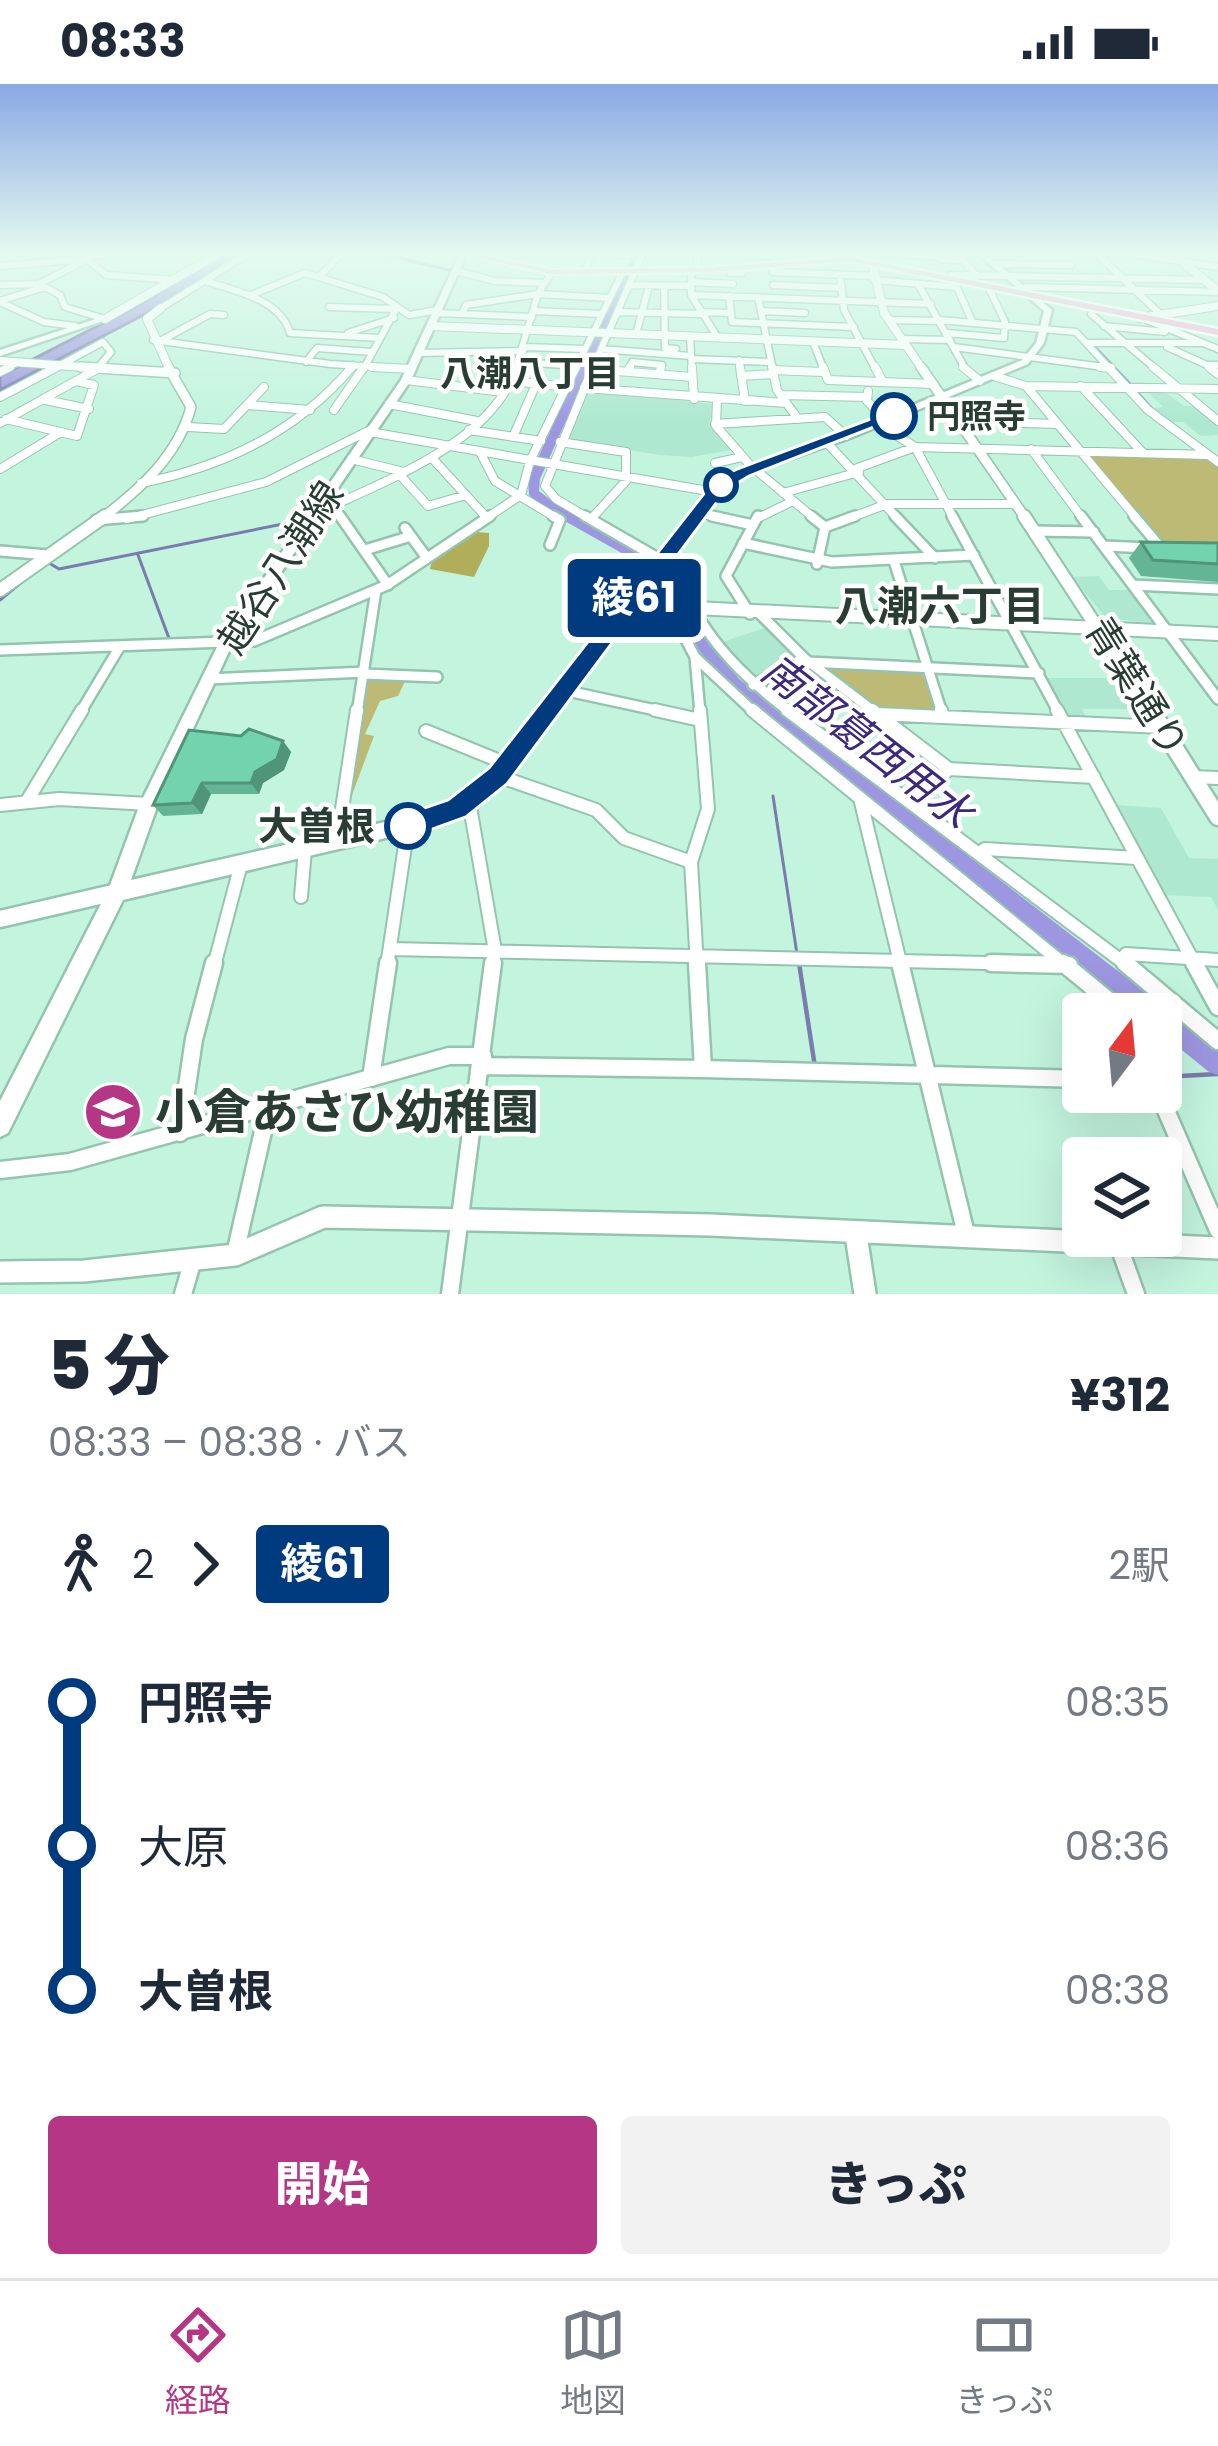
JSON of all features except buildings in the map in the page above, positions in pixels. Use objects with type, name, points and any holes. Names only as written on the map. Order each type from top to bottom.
[{"type":"main road","points":[[117,892],[408,826],[469,801],[503,770],[726,481],[1029,359],[1046,328],[1047,309]]},
{"type":"main road","points":[[1095,309],[1215,330]]},
{"type":"main road","name":"越谷八潮線","points":[[0,1125],[117,892],[149,804],[226,643],[409,374],[437,312]]},
{"type":"main road","points":[[0,357],[75,326],[105,319]]},
{"type":"street","points":[[16,309],[44,322],[75,326]]},
{"type":"street","points":[[73,309],[105,319],[122,309]]},
{"type":"street","points":[[0,590],[141,483],[172,452],[188,427],[191,407],[147,317],[159,309]]},
{"type":"street","points":[[271,309],[286,319],[290,333],[380,338]]},
{"type":"street","points":[[319,319],[327,309]]},
{"type":"street","points":[[334,410],[396,309]]},
{"type":"street","points":[[402,309],[409,314]]},
{"type":"street","points":[[462,314],[464,309]]},
{"type":"street","points":[[313,515],[454,447],[512,381],[534,309]]},
{"type":"street","points":[[0,650],[254,641],[382,587],[521,494],[604,309]]},
{"type":"street","points":[[636,334],[639,309]]},
{"type":"street","points":[[664,309],[664,348],[691,355]]},
{"type":"street","points":[[698,309],[719,338],[723,360]]},
{"type":"street","points":[[732,309],[732,322],[854,327]]},
{"type":"street","points":[[803,309],[809,325]]},
{"type":"street","points":[[846,309],[884,382]]},
{"type":"street","name":"青葉通り","points":[[882,309],[1101,629],[1218,818]]},
{"type":"street","points":[[934,309],[962,366],[980,381]]},
{"type":"street","points":[[967,309],[972,321]]},
{"type":"street","points":[[998,309],[1005,322],[1004,354]]},
{"type":"street","points":[[1093,309],[1090,314],[1122,343],[1218,420]]},
{"type":"street","points":[[1155,309],[1159,313]]},
{"type":"street","points":[[1143,319],[1189,309]]},
{"type":"street","points":[[798,419],[784,399],[773,368],[761,311],[805,313]]},
{"type":"street","points":[[731,314],[617,312],[548,464],[546,490],[658,568],[695,608],[723,658],[753,685],[1121,960],[1218,1041]]},
{"type":"street","points":[[156,340],[210,314],[224,315]]},
{"type":"street","points":[[340,335],[409,314],[602,314]]},
{"type":"street","points":[[1143,319],[1218,349]]},
{"type":"street","points":[[888,320],[1005,322],[1076,332],[1154,415],[1218,462]]},
{"type":"street","points":[[431,326],[862,344],[1004,338]]},
{"type":"street","points":[[1104,326],[1126,326],[1133,332],[1173,331]]},
{"type":"street","points":[[690,336],[694,400]]},
{"type":"street","points":[[156,340],[365,366],[503,392]]},
{"type":"street","points":[[950,340],[1029,359],[1111,368]]},
{"type":"street","points":[[813,341],[828,380],[933,384]]},
{"type":"street","points":[[0,397],[104,342],[111,352],[99,368],[3,421]]},
{"type":"street","points":[[1087,343],[1203,343]]},
{"type":"street","points":[[1158,343],[1218,370]]},
{"type":"street","points":[[306,362],[317,348],[372,352]]},
{"type":"street","points":[[418,353],[585,349]]},
{"type":"street","points":[[601,349],[823,371]]},
{"type":"street","points":[[141,483],[210,464],[311,410],[352,365],[350,350]]},
{"type":"street","points":[[0,357],[175,374]]},
{"type":"street","points":[[739,360],[745,401]]},
{"type":"street","points":[[0,372],[20,362]]},
{"type":"street","points":[[521,362],[577,366]]},
{"type":"street","points":[[741,376],[773,368]]},
{"type":"street","points":[[592,369],[692,377]]},
{"type":"street","points":[[994,376],[1026,386],[1218,389]]},
{"type":"street","points":[[3,421],[77,436],[94,386],[76,381]]},
{"type":"street","points":[[512,381],[567,387]]},
{"type":"street","points":[[869,382],[867,398],[881,421],[915,447],[1218,1007]]},
{"type":"street","points":[[512,437],[536,384]]},
{"type":"street","points":[[1026,386],[1161,548]]},
{"type":"street","points":[[1081,386],[1143,453]]},
{"type":"street","points":[[188,427],[224,429],[264,388]]},
{"type":"street","points":[[584,388],[694,400],[867,398]]},
{"type":"street","points":[[814,396],[825,417],[846,436]]},
{"type":"street","points":[[43,399],[89,409]]},
{"type":"street","points":[[717,400],[715,424],[742,457],[825,527]]},
{"type":"street","points":[[389,404],[477,421]]},
{"type":"street","points":[[248,405],[311,410]]},
{"type":"street","points":[[527,405],[556,408]]},
{"type":"street","points":[[715,424],[825,417]]},
{"type":"street","points":[[958,421],[1057,424]]},
{"type":"street","points":[[96,520],[117,521],[237,494],[300,469],[362,430],[714,492]]},
{"type":"street","points":[[469,430],[541,441]]},
{"type":"street","points":[[0,469],[61,432]]},
{"type":"street","points":[[560,442],[626,452],[627,478],[590,518]]},
{"type":"street","points":[[826,443],[935,558]]},
{"type":"street","points":[[783,493],[915,447],[1208,455]]},
{"type":"street","points":[[1031,449],[1212,682],[1218,699]]},
{"type":"street","points":[[480,452],[490,476],[560,520],[550,545]]},
{"type":"street","points":[[0,454],[18,458]]},
{"type":"street","points":[[716,463],[742,457]]},
{"type":"street","points":[[432,458],[487,518]]},
{"type":"street","points":[[351,459],[401,473],[428,506],[466,495]]},
{"type":"street","points":[[793,501],[758,515],[726,576],[755,614],[806,660],[949,769],[1094,777]]},
{"type":"street","points":[[825,527],[887,504],[1016,504]]},
{"type":"street","points":[[333,506],[365,550],[382,587],[352,724],[337,842]]},
{"type":"street","points":[[699,513],[753,525]]},
{"type":"street","points":[[817,564],[825,527]]},
{"type":"street","points":[[1034,531],[1094,532]]},
{"type":"street","points":[[365,550],[408,532],[424,554]]},
{"type":"street","points":[[743,542],[817,564],[974,555]]},
{"type":"street","points":[[1105,546],[1180,549]]},
{"type":"street","points":[[0,551],[48,555]]},
{"type":"street","points":[[894,561],[943,717]]},
{"type":"street","points":[[658,568],[662,592],[694,657],[742,703],[1100,993]]},
{"type":"street","points":[[1133,585],[1218,589]]},
{"type":"street","points":[[695,608],[1218,634]]},
{"type":"street","points":[[27,801],[119,648]]},
{"type":"street","points":[[694,657],[708,809],[691,862],[703,1069]]},
{"type":"street","points":[[753,685],[806,660],[1039,673]]},
{"type":"street","points":[[208,680],[353,669],[436,676]]},
{"type":"street","points":[[563,691],[700,720]]},
{"type":"street","points":[[878,714],[1162,728]]},
{"type":"street","points":[[426,731],[596,810],[624,838],[691,862]]},
{"type":"street","points":[[912,802],[949,769]]},
{"type":"street","points":[[1193,777],[1218,778]]},
{"type":"street","points":[[860,796],[967,1238]]},
{"type":"street","points":[[0,805],[27,801],[149,804]]},
{"type":"street","points":[[450,1294],[494,951],[469,801]]},
{"type":"street","points":[[370,1078],[408,826]]},
{"type":"street","points":[[301,897],[305,849]]},
{"type":"street","points":[[980,853],[985,849],[1136,858]]},
{"type":"street","points":[[179,1133],[194,1039],[241,864]]},
{"type":"street","points":[[0,919],[117,892]]},
{"type":"street","points":[[392,949],[1069,965]]},
{"type":"street","points":[[1121,960],[1126,954],[1218,960]]},
{"type":"street","points":[[0,1170],[70,1162],[449,1056],[703,1069],[1062,1079]]},
{"type":"street","points":[[235,1255],[269,1105]]},
{"type":"street","points":[[1167,1113],[1218,1230]]},
{"type":"street","points":[[0,1272],[84,1271],[235,1255],[323,1217],[711,1225],[856,1235],[1062,1240]]},
{"type":"street","points":[[856,1235],[865,1294]]},
{"type":"street","points":[[1182,1245],[1218,1248]]},
{"type":"street","points":[[1123,1257],[1136,1294]]},
{"type":"street","points":[[183,1294],[193,1260]]},
{"type":"shaded area","points":[[130,309],[153,309],[0,390],[0,376]]},
{"type":"shaded area","points":[[1144,388],[1161,389],[1184,406],[1195,406],[1218,423],[1218,435],[1201,436],[1183,422],[1170,422],[1153,408],[1163,407]]},
{"type":"shaded area","points":[[587,390],[712,404],[710,425],[731,450],[692,457],[567,440]]},
{"type":"shaded area","points":[[1085,454],[1203,456],[1218,464],[1218,546],[1161,544]]},
{"type":"shaded area","points":[[476,532],[489,533],[489,546],[474,577],[430,569],[432,561]]},
{"type":"shaded area","points":[[1099,576],[1109,590],[1133,590],[1159,624],[1106,618],[1072,577]]},
{"type":"shaded area","points":[[765,628],[799,658],[753,681],[716,644]]},
{"type":"shaded area","points":[[823,669],[921,670],[937,711],[877,711]]},
{"type":"shaded area","points":[[369,678],[406,679],[398,696],[380,701],[365,734],[374,736],[346,811]]},
{"type":"shaded area","points":[[1046,678],[1123,678],[1143,709],[1082,709],[1088,721],[1069,720]]},
{"type":"shaded area","points":[[1114,805],[1161,808],[1189,858],[1218,859],[1218,909],[1211,897],[1163,895]]},
{"type":"waterway","name":"南部葛西用水","points":[[611,309],[534,479],[533,492],[552,508],[655,566],[694,633],[733,683],[1128,993]]},
{"type":"waterway","points":[[1095,347],[1130,384]]},
{"type":"waterway","points":[[1136,391],[1153,410]]},
{"type":"waterway","points":[[49,563],[59,569],[298,521]]},
{"type":"waterway","points":[[138,555],[170,641]]},
{"type":"waterway","points":[[0,600],[40,567]]},
{"type":"waterway","points":[[773,796],[797,954]]},
{"type":"waterway","points":[[799,963],[815,1067]]},
{"type":"waterway","name":"南部葛西用水","points":[[1182,1035],[1218,1063]]},
{"type":"waterway","points":[[1182,1076],[1218,1074]]},
{"type":"bus line","name":"綾61","points":[[408,826],[457,809],[498,776],[720,486],[743,472],[894,416]]},
{"type":"place","name":"円照寺","points":[[894,416]]},
{"type":"place","name":"大曽根","points":[[408,826]]},
{"type":"place","name":"小倉あさひ幼稚園","points":[[113,1112]]},
{"type":"district","name":"八潮八丁目","points":[[530,373]]},
{"type":"district","name":"八潮六丁目","points":[[940,606]]}]
